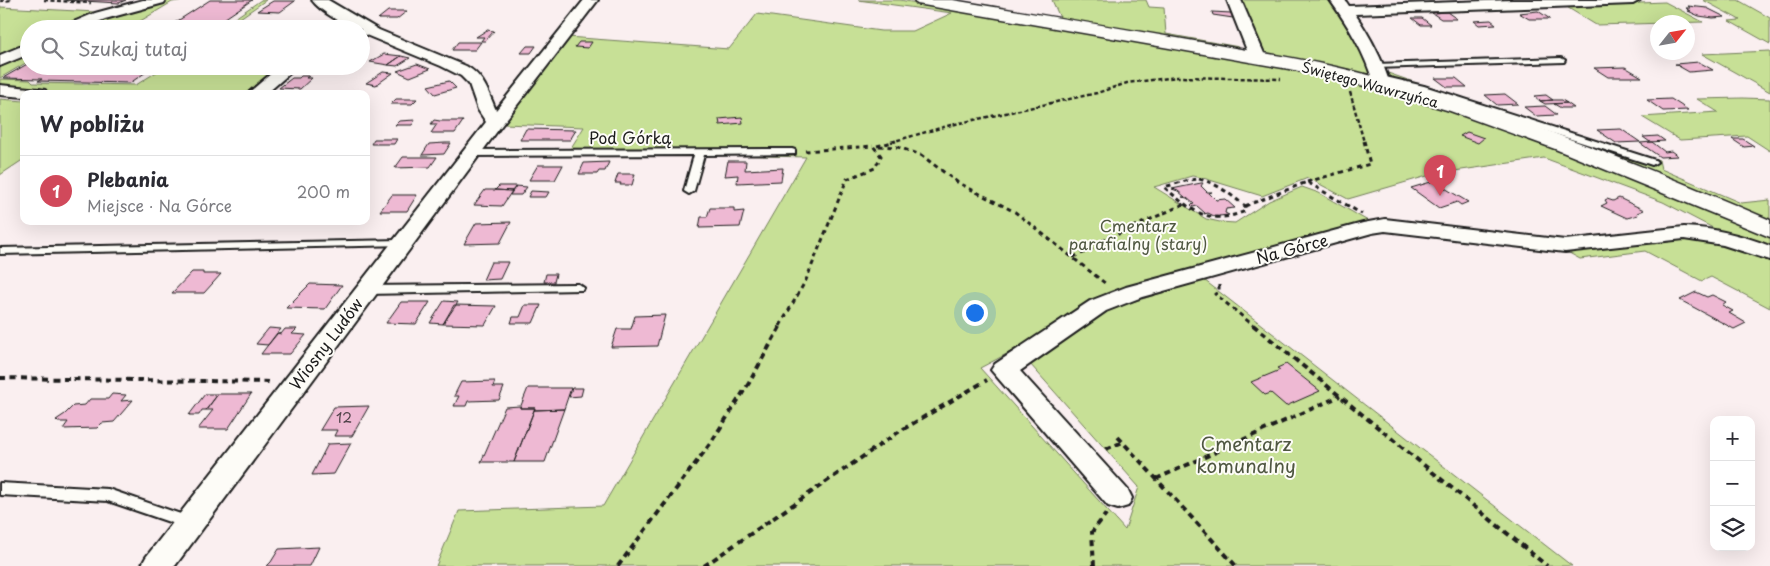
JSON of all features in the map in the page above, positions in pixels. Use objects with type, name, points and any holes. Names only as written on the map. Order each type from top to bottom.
[{"type":"street","points":[[90,20],[159,0]]},
{"type":"street","points":[[319,0],[338,20]]},
{"type":"street","name":"Wiosny Ludów","points":[[158,566],[469,153],[591,0]]},
{"type":"street","name":"Świętego Wawrzyńca","points":[[923,0],[1316,68],[1379,76],[1474,113],[1621,166],[1770,229]]},
{"type":"street","points":[[1234,0],[1258,58]]},
{"type":"street","points":[[1379,76],[1342,5],[1633,0]]},
{"type":"street","points":[[370,33],[466,72],[479,85],[485,107],[495,122]]},
{"type":"street","points":[[0,60],[20,52]]},
{"type":"street","points":[[260,90],[279,75]]},
{"type":"street","points":[[0,90],[20,92]]},
{"type":"street","name":"Na Górce","points":[[1004,370],[1098,306],[1122,297],[1382,226],[1406,226],[1565,246],[1684,233],[1703,234],[1745,244],[1770,254]]},
{"type":"street","points":[[1004,370],[1118,498]]},
{"type":"lane","points":[[1379,76],[1561,60]]},
{"type":"lane","points":[[1379,76],[1652,162]]},
{"type":"lane","points":[[689,191],[700,152]]},
{"type":"lane","name":"Pod Górką","points":[[469,153],[792,152]]},
{"type":"lane","points":[[1749,220],[1770,218]]},
{"type":"lane","points":[[0,251],[401,243]]},
{"type":"lane","points":[[366,290],[578,288]]},
{"type":"lane","points":[[0,489],[108,495],[190,523]]},
{"type":"path","points":[[0,1],[12,0]]},
{"type":"path","points":[[44,0],[91,3]]},
{"type":"path","points":[[875,146],[951,124],[1097,92],[1127,83],[1177,77],[1288,80]]},
{"type":"path","points":[[1245,206],[1307,182],[1370,164],[1350,90]]},
{"type":"path","points":[[618,566],[710,444],[749,383],[806,280],[847,179],[876,168],[881,156],[875,146]]},
{"type":"path","points":[[792,152],[875,146],[898,147],[921,155],[957,182],[1015,212],[1122,297]]},
{"type":"path","points":[[1190,179],[1200,179],[1213,183],[1245,206],[1245,211],[1221,220],[1205,216],[1184,204],[1164,187],[1190,179]]},
{"type":"path","points":[[1307,182],[1382,226]]},
{"type":"path","points":[[1073,258],[1091,250],[1094,245],[1184,204]]},
{"type":"path","points":[[1220,292],[1215,294],[1547,566]]},
{"type":"path","points":[[704,566],[900,431],[1004,370]]},
{"type":"path","points":[[0,378],[288,383],[299,379]]},
{"type":"path","points":[[1156,479],[1340,396]]},
{"type":"path","points":[[1118,437],[1236,566]]},
{"type":"path","points":[[1106,449],[1123,442]]},
{"type":"path","points":[[1094,566],[1092,532],[1118,498]]},
{"type":"green space","points":[[166,0],[184,0],[172,2],[142,20],[97,20]]},
{"type":"green space","points":[[261,0],[266,0],[237,20],[232,20]]},
{"type":"green space","points":[[858,0],[900,0],[1312,73],[1417,100],[1556,146],[1770,237],[1770,248],[1713,228],[1663,202],[1544,158],[1434,174],[1348,199],[1308,178],[1262,196],[1192,176],[1154,187],[1206,219],[1220,222],[1235,223],[1269,201],[1302,187],[1319,193],[1368,221],[1130,289],[980,368],[1125,530],[1139,487],[1030,364],[1103,311],[1204,280],[1572,566],[436,566],[459,511],[603,506],[806,157],[569,151],[584,127],[503,124],[567,37],[729,49],[757,14],[881,31],[913,31],[952,13]]},
{"type":"green space","points":[[1052,0],[1146,0],[1149,7],[1164,8],[1166,34],[1239,47],[1235,51],[1061,20]]},
{"type":"green space","points":[[1239,0],[1332,0],[1341,10],[1373,73],[1367,75],[1262,53]]},
{"type":"green space","points":[[1703,0],[1738,0],[1770,18],[1770,44],[1729,21],[1740,20]]},
{"type":"green space","points":[[1665,2],[1690,15],[1650,15],[1650,23],[1596,25],[1565,6]]},
{"type":"green space","points":[[0,7],[96,12],[75,20],[20,20],[20,46],[0,55]]},
{"type":"green space","points":[[1695,18],[1703,22],[1695,22]]},
{"type":"green space","points":[[1770,51],[1770,92],[1702,54]]},
{"type":"green space","points":[[20,57],[20,66],[0,78],[0,65]]},
{"type":"green space","points":[[1388,73],[1456,97],[1659,160],[1661,169],[1741,203],[1770,200],[1770,222],[1393,83]]},
{"type":"green space","points":[[152,75],[269,75],[250,90],[20,90],[0,88],[0,79],[30,80],[33,83],[136,85]]},
{"type":"green space","points":[[0,99],[20,101],[20,162],[0,175]]},
{"type":"green space","points":[[1697,99],[1770,99],[1770,151],[1747,136],[1680,140],[1642,117],[1718,112]]},
{"type":"green space","points":[[1680,239],[1711,239],[1770,259],[1770,308],[1711,277],[1702,281],[1645,251],[1580,259],[1562,249]]},
{"type":"building","points":[[65,0],[126,0],[119,3]]},
{"type":"building","points":[[210,0],[252,0],[222,20],[179,20]]},
{"type":"building","points":[[273,1],[295,1],[280,12],[257,11]]},
{"type":"building","points":[[1688,6],[1707,8],[1725,17],[1699,16],[1688,11],[1691,11],[1686,8],[1691,8]]},
{"type":"building","points":[[388,11],[407,11],[397,19],[378,19]]},
{"type":"building","points":[[1538,11],[1550,19],[1529,19],[1519,13]]},
{"type":"building","points":[[1212,12],[1231,13],[1233,18],[1213,15]]},
{"type":"building","points":[[1447,12],[1457,19],[1441,19],[1432,13]]},
{"type":"building","points":[[1412,18],[1422,18],[1431,25],[1421,25]]},
{"type":"building","points":[[1491,20],[1496,24],[1479,25],[1474,21]]},
{"type":"building","points":[[487,30],[494,31],[485,41],[481,41],[484,37],[476,37]]},
{"type":"building","points":[[458,42],[481,42],[475,50],[452,50]]},
{"type":"building","points":[[579,42],[592,42],[588,48],[575,47]]},
{"type":"building","points":[[527,46],[536,46],[531,53],[521,53]]},
{"type":"building","points":[[384,54],[401,56],[388,65],[370,62]]},
{"type":"building","points":[[401,56],[410,58],[397,66],[388,65]]},
{"type":"building","points":[[1699,62],[1713,70],[1689,72],[1675,64]]},
{"type":"building","points":[[417,64],[430,69],[410,77],[397,71]]},
{"type":"building","points":[[1625,67],[1642,77],[1608,77],[1594,68]]},
{"type":"building","points":[[20,68],[20,75],[142,75],[130,83],[38,81],[42,79],[3,78]]},
{"type":"building","points":[[383,72],[393,73],[376,85],[366,83]]},
{"type":"building","points":[[301,76],[312,78],[300,89],[279,88],[292,78],[299,78]]},
{"type":"building","points":[[1435,78],[1456,78],[1467,87],[1447,87]]},
{"type":"building","points":[[449,81],[456,88],[435,94],[428,86]]},
{"type":"building","points":[[1505,94],[1518,104],[1497,105],[1485,95]]},
{"type":"building","points":[[1546,95],[1553,100],[1540,101],[1534,96]]},
{"type":"building","points":[[396,99],[417,99],[412,104],[391,104]]},
{"type":"building","points":[[1671,99],[1688,110],[1663,111],[1647,100]]},
{"type":"building","points":[[1562,100],[1567,103],[1545,104],[1540,101]]},
{"type":"building","points":[[1567,103],[1574,108],[1561,108],[1554,104]]},
{"type":"building","points":[[1545,106],[1557,115],[1536,116],[1524,107]]},
{"type":"building","points":[[742,117],[743,123],[720,125],[719,119]]},
{"type":"building","points":[[415,120],[412,125],[395,125],[399,121]]},
{"type":"building","points":[[434,120],[463,121],[455,133],[431,133],[437,124],[431,124]]},
{"type":"building","points":[[526,129],[576,130],[570,140],[520,140]]},
{"type":"building","points":[[1621,129],[1640,142],[1616,143],[1597,130]]},
{"type":"building","points":[[1467,132],[1484,138],[1478,143],[1460,136]]},
{"type":"building","points":[[1658,136],[1665,141],[1650,142],[1643,137]]},
{"type":"building","points":[[374,139],[397,139],[394,144],[371,144]]},
{"type":"building","points":[[1732,139],[1743,139],[1754,146],[1744,147]]},
{"type":"building","points":[[1652,142],[1665,152],[1671,151],[1678,156],[1660,157],[1640,143]]},
{"type":"building","points":[[451,143],[444,154],[422,155],[429,144]]},
{"type":"building","points":[[403,157],[437,157],[430,167],[395,168]]},
{"type":"building","points":[[728,161],[746,161],[745,170],[783,168],[781,181],[737,183],[738,175],[725,176]]},
{"type":"building","points":[[609,162],[605,171],[599,171],[597,174],[579,174],[584,163]]},
{"type":"building","points":[[538,165],[563,165],[555,180],[529,180]]},
{"type":"building","points":[[618,174],[635,174],[632,185],[615,183]]},
{"type":"building","points":[[1434,181],[1468,202],[1461,205],[1457,202],[1439,208],[1411,188]]},
{"type":"building","points":[[1203,183],[1201,186],[1207,192],[1212,192],[1209,193],[1216,200],[1225,199],[1235,208],[1226,209],[1225,213],[1229,215],[1219,216],[1218,218],[1208,213],[1204,214],[1197,206],[1193,207],[1191,205],[1194,204],[1187,198],[1182,197],[1185,197],[1172,189]]},
{"type":"building","points":[[499,186],[516,186],[512,191],[495,190]]},
{"type":"building","points":[[516,186],[527,187],[521,195],[510,195]]},
{"type":"building","points":[[485,190],[512,191],[502,206],[474,205]]},
{"type":"building","points":[[531,191],[549,192],[546,197],[528,197]]},
{"type":"building","points":[[392,195],[417,195],[407,211],[380,211]]},
{"type":"building","points":[[1619,198],[1644,210],[1637,213],[1638,215],[1627,218],[1601,206],[1607,203],[1605,200],[1607,199],[1613,201]]},
{"type":"building","points":[[710,208],[734,208],[734,212],[744,211],[740,227],[699,228],[701,217],[707,217]]},
{"type":"building","points":[[511,222],[500,243],[464,244],[476,223]]},
{"type":"building","points":[[491,262],[508,262],[500,279],[483,280]]},
{"type":"building","points":[[192,272],[221,274],[204,293],[172,293]]},
{"type":"building","points":[[546,274],[556,274],[554,282],[544,282]]},
{"type":"building","points":[[310,284],[342,285],[325,309],[286,308]]},
{"type":"building","points":[[1696,292],[1707,297],[1712,295],[1726,302],[1722,305],[1733,311],[1729,313],[1746,323],[1734,329],[1680,300]]},
{"type":"building","points":[[444,301],[458,302],[443,324],[430,323]]},
{"type":"building","points":[[401,302],[430,302],[416,324],[386,323]]},
{"type":"building","points":[[454,305],[496,306],[485,325],[443,324]]},
{"type":"building","points":[[525,305],[541,305],[533,323],[511,323],[513,317],[520,317]]},
{"type":"building","points":[[665,315],[657,346],[611,347],[617,329],[631,329],[635,316]]},
{"type":"building","points":[[269,328],[281,329],[268,345],[256,344]]},
{"type":"building","points":[[285,329],[297,329],[292,334],[306,335],[290,354],[261,354],[277,333],[281,334]]},
{"type":"building","points":[[1286,364],[1320,391],[1286,406],[1271,393],[1265,395],[1251,382],[1280,370],[1277,368]]},
{"type":"building","points":[[495,381],[493,387],[504,387],[499,400],[468,401],[466,406],[454,406],[459,396],[454,396],[461,382]]},
{"type":"building","points":[[528,388],[571,388],[564,409],[534,410],[535,408],[520,408]]},
{"type":"building","points":[[572,388],[583,388],[581,396],[569,397]]},
{"type":"building","points":[[112,394],[126,395],[121,401],[133,400],[114,422],[102,423],[97,428],[63,429],[68,422],[58,422],[56,420],[73,406],[85,405],[90,399],[108,399]]},
{"type":"building","points":[[205,394],[218,394],[206,410],[202,410],[199,415],[189,415]]},
{"type":"building","points":[[218,394],[251,394],[228,429],[198,429],[213,410],[206,410]]},
{"type":"building","points":[[369,406],[352,436],[334,436],[337,430],[320,430],[334,407]]},
{"type":"building","points":[[520,406],[520,408],[535,408],[514,462],[481,462],[505,407]]},
{"type":"building","points":[[564,409],[545,462],[514,462],[534,410]]},
{"type":"building","points":[[351,443],[334,474],[312,475],[328,444]]},
{"type":"building","points":[[319,547],[310,566],[267,566],[279,549]]},
{"type":"place","name":"Plebania","points":[[1440,196]]},
{"type":"park label","name":"Cmentarz parafialny (stary)","points":[[1138,235]]},
{"type":"park label","name":"Cmentarz komunalny","points":[[1246,455]]}]
